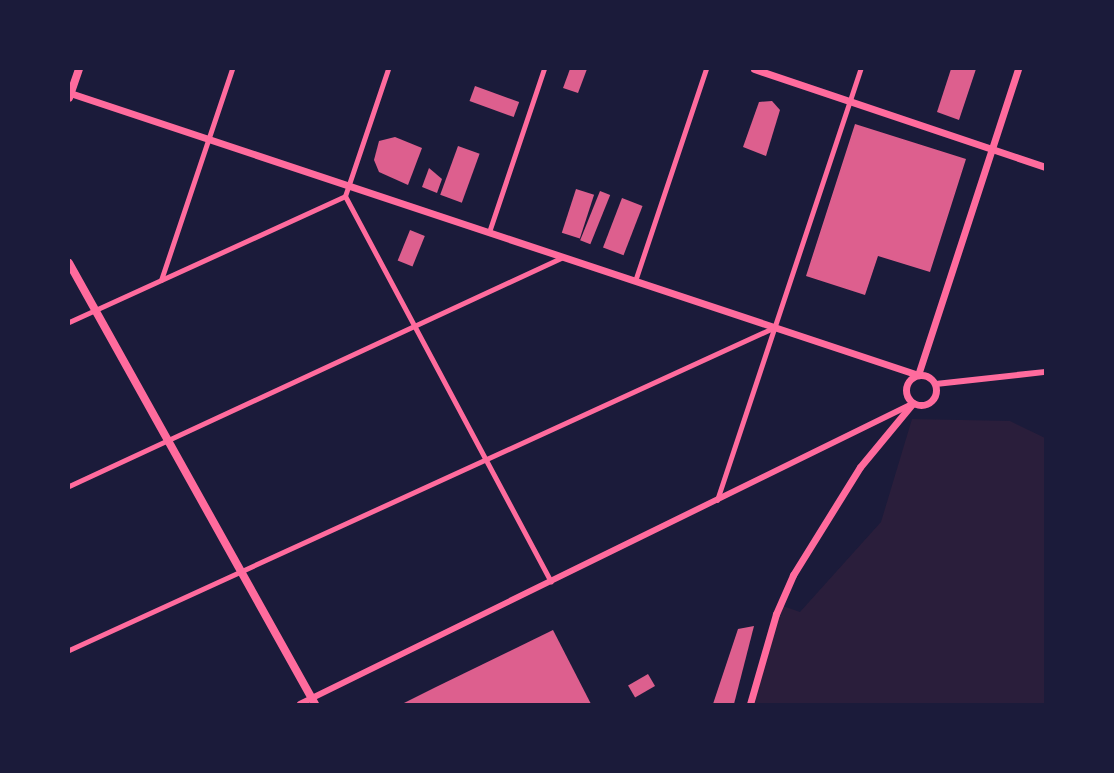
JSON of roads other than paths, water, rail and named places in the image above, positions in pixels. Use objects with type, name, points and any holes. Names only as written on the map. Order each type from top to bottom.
[{"type":"main road","points":[[78,69],[69,95],[208,139],[918,375],[927,375],[936,384],[931,402],[914,403],[860,467],[793,575],[776,614],[750,704]]},
{"type":"main road","points":[[754,69],[1045,166]]},
{"type":"main road","points":[[914,403],[906,390],[918,375],[1018,69]]},
{"type":"main road","points":[[69,263],[314,701]]},
{"type":"street","points":[[161,280],[232,69]]},
{"type":"street","points":[[388,69],[346,196],[552,581]]},
{"type":"street","points":[[489,232],[544,69]]},
{"type":"street","points":[[635,281],[706,69]]},
{"type":"street","points":[[717,500],[860,69]]},
{"type":"street","points":[[69,322],[346,196]]},
{"type":"street","points":[[69,486],[563,257]]},
{"type":"street","points":[[69,650],[775,327]]},
{"type":"street","points":[[936,384],[1045,372]]},
{"type":"street","points":[[300,704],[314,701],[552,581],[914,403]]}]
